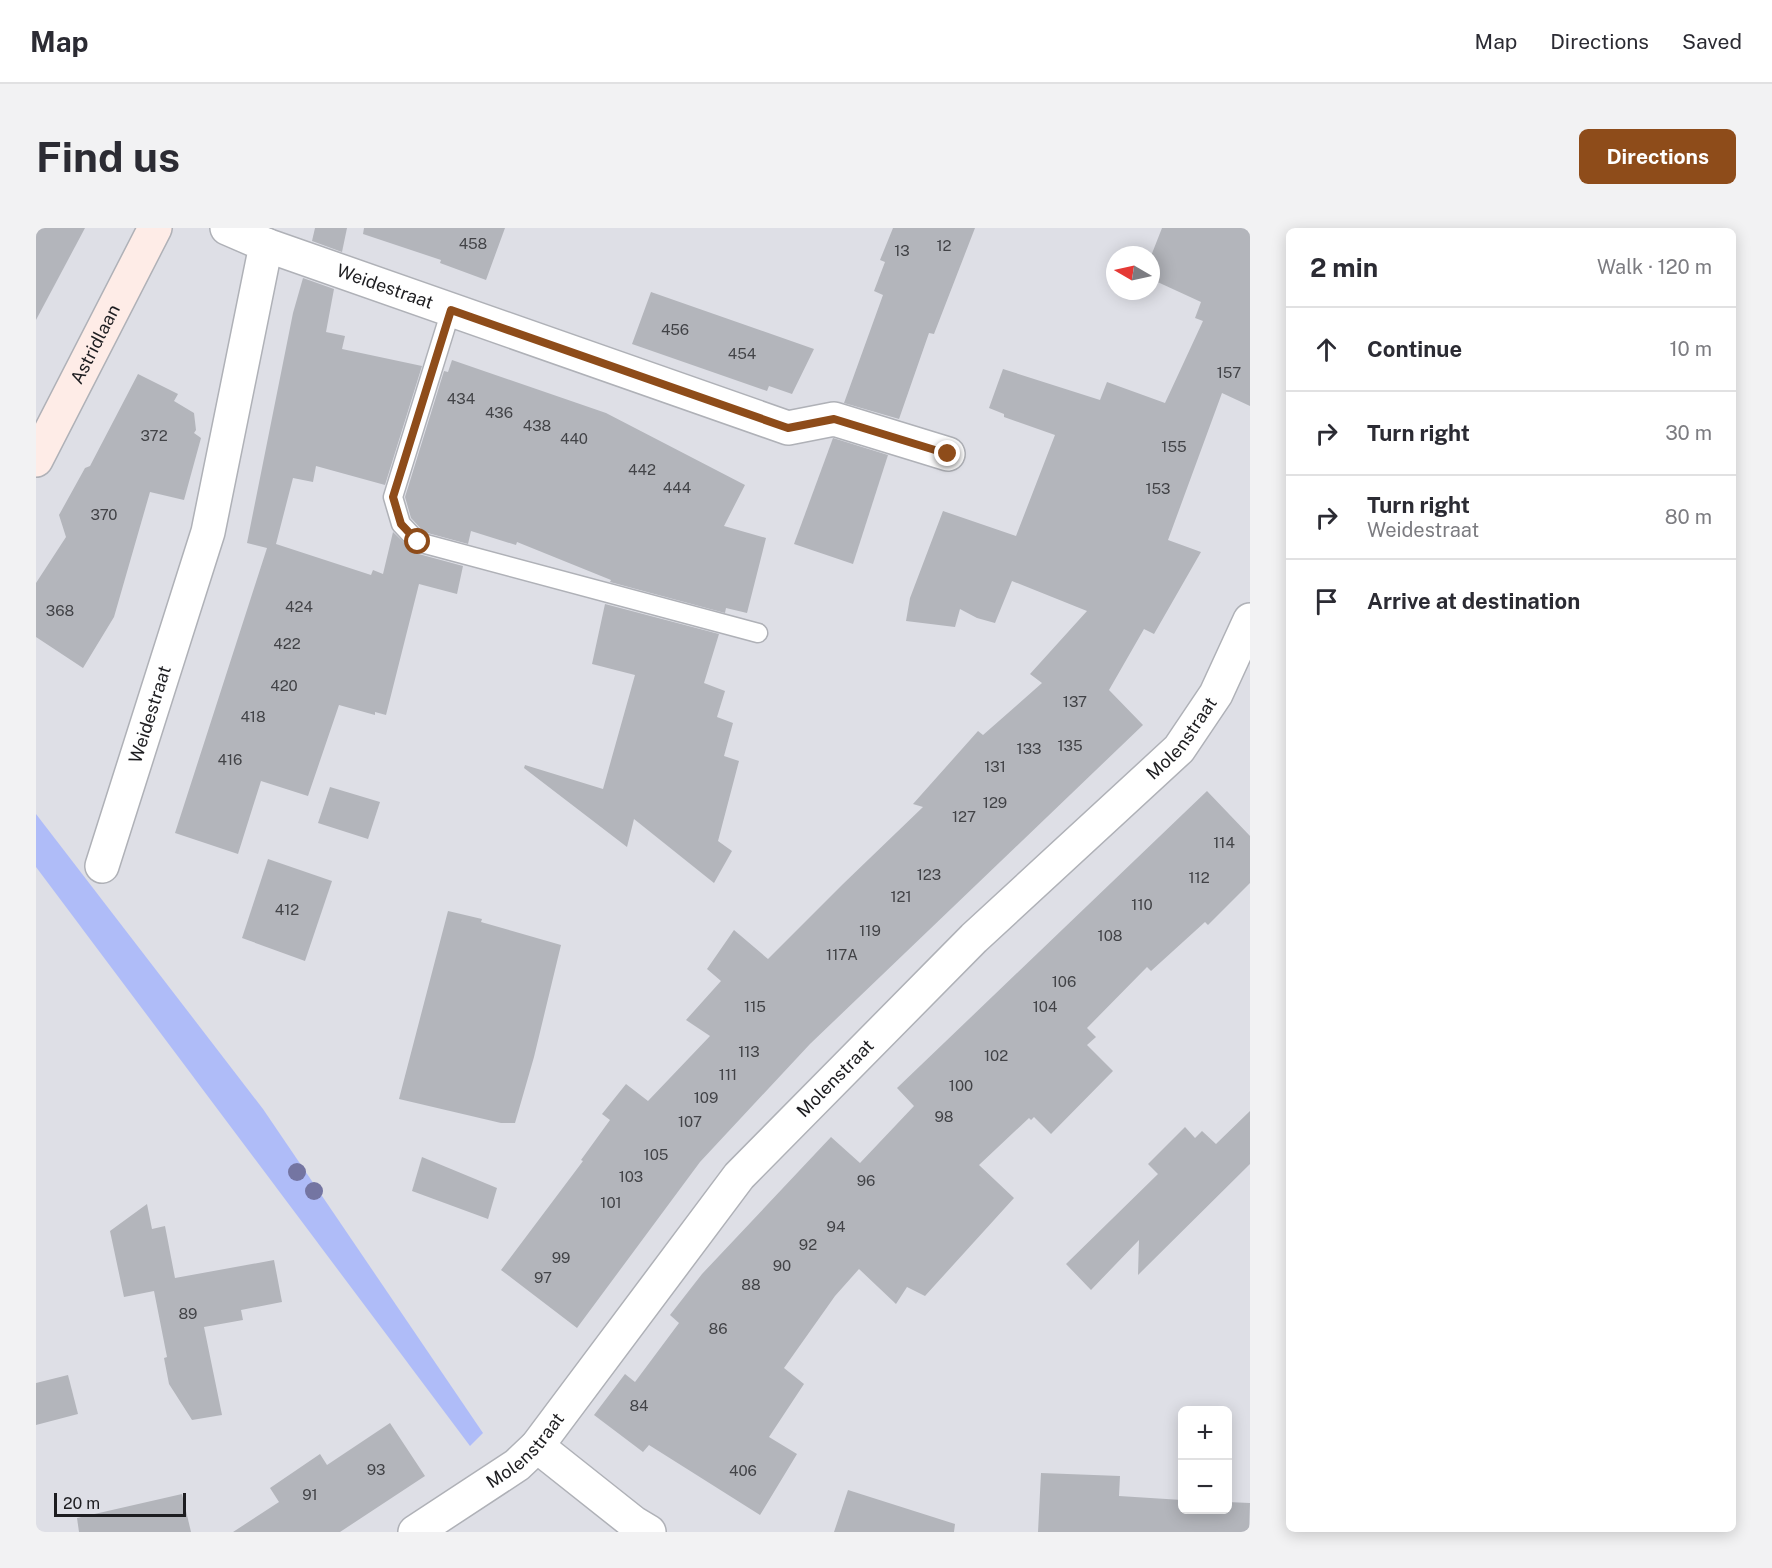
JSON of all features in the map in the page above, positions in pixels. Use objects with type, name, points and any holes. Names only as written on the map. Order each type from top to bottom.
[{"type":"main road","name":"Astridlaan","points":[[36,460],[155,228]]},
{"type":"street","name":"Weidestraat","points":[[227,228],[266,245],[788,428],[834,419],[948,454]]},
{"type":"street","name":"Weidestraat","points":[[102,866],[208,532],[266,245]]},
{"type":"street","name":"Molenstraat","points":[[415,1532],[517,1465],[537,1446],[739,1176],[974,938],[1179,749],[1216,694],[1250,620]]},
{"type":"street","points":[[537,1446],[634,1523],[649,1532]]},
{"type":"lane","points":[[451,310],[393,497],[401,524],[418,542],[758,633]]},
{"type":"shaded area","points":[[36,814],[263,1109],[483,1433],[470,1446],[36,867]]},
{"type":"building","points":[[36,228],[85,228],[36,320]]},
{"type":"building","points":[[315,228],[347,228],[342,252],[312,241]]},
{"type":"building","points":[[364,228],[505,228],[486,280],[440,263],[441,260],[363,234]]},
{"type":"building","points":[[893,228],[975,228],[934,334],[929,333],[899,419],[844,403],[883,295],[874,291],[885,262],[880,260]]},
{"type":"building","points":[[1162,228],[1250,228],[1250,406],[1222,393],[1168,540],[1201,552],[1154,634],[1144,629],[1109,690],[1143,725],[810,1044],[700,1162],[577,1328],[501,1270],[583,1161],[581,1160],[610,1120],[602,1114],[626,1084],[648,1101],[710,1036],[686,1020],[721,981],[707,969],[734,930],[768,959],[923,807],[913,804],[978,731],[983,735],[1042,683],[1030,674],[1087,611],[1012,581],[995,623],[977,618],[960,609],[955,627],[906,621],[910,598],[943,511],[1016,536],[1055,435],[1004,417],[1004,414],[989,408],[1003,369],[1100,400],[1107,382],[1165,403],[1203,321],[1195,318],[1201,302],[1160,283],[1160,246],[1155,246]]},
{"type":"building","points":[[303,278],[334,289],[326,332],[345,336],[342,349],[422,366],[385,485],[316,466],[313,482],[293,478],[276,544],[371,575],[373,570],[383,574],[393,532],[415,553],[463,566],[457,594],[419,584],[386,715],[375,712],[375,715],[339,705],[308,796],[261,781],[238,854],[175,833],[267,548],[247,543],[293,313]]},
{"type":"building","points":[[651,292],[814,349],[792,394],[769,386],[767,391],[632,344]]},
{"type":"building","points":[[452,360],[606,413],[745,485],[724,526],[766,538],[747,613],[726,608],[725,613],[610,582],[611,580],[517,542],[516,545],[471,531],[468,544],[424,532],[411,518],[405,497],[444,371],[448,372]]},
{"type":"building","points":[[138,374],[178,394],[174,401],[194,413],[196,430],[194,433],[201,438],[184,500],[150,492],[114,617],[83,668],[36,637],[36,583],[66,537],[59,515],[85,468],[90,466]]},
{"type":"building","points":[[833,438],[888,455],[853,564],[794,544]]},
{"type":"building","points":[[605,604],[719,634],[704,683],[725,691],[717,717],[733,723],[724,756],[739,761],[718,841],[732,851],[714,883],[634,819],[627,847],[524,768],[525,765],[603,789],[635,675],[592,664]]},
{"type":"building","points":[[330,787],[380,802],[368,839],[318,823]]},
{"type":"building","points":[[1207,791],[1250,836],[1250,883],[1208,925],[1205,922],[1151,971],[1147,967],[1087,1028],[1096,1037],[1087,1045],[1113,1071],[1051,1134],[1034,1117],[1031,1120],[1029,1118],[979,1165],[1014,1198],[925,1296],[907,1287],[896,1304],[859,1269],[835,1296],[784,1368],[804,1384],[769,1437],[797,1454],[760,1515],[649,1445],[643,1452],[594,1415],[625,1374],[635,1382],[679,1323],[670,1315],[702,1274],[831,1137],[860,1163],[914,1106],[897,1088]]},
{"type":"building","points":[[268,859],[332,881],[305,961],[242,938]]},
{"type":"building","points":[[448,911],[482,919],[481,922],[561,945],[534,1057],[515,1123],[501,1123],[399,1099]]},
{"type":"building","points":[[1250,1111],[1250,1164],[1138,1275],[1139,1240],[1091,1290],[1066,1264],[1158,1174],[1148,1164],[1185,1127],[1195,1138],[1202,1131],[1216,1144]]},
{"type":"building","points":[[422,1157],[497,1188],[488,1219],[412,1191]]},
{"type":"building","points":[[147,1204],[152,1229],[165,1226],[175,1278],[274,1260],[282,1302],[241,1310],[243,1320],[204,1327],[222,1415],[192,1420],[169,1384],[164,1358],[167,1357],[154,1291],[124,1297],[110,1231]]},
{"type":"building","points":[[68,1375],[78,1414],[36,1425],[36,1383]]},
{"type":"building","points":[[390,1423],[425,1476],[340,1532],[233,1532],[279,1502],[270,1488],[320,1454],[327,1465]]},
{"type":"building","points":[[1041,1473],[1120,1476],[1119,1496],[1178,1500],[1178,1514],[1232,1514],[1232,1502],[1250,1503],[1249,1532],[1038,1532]]},
{"type":"building","points":[[848,1490],[955,1524],[954,1532],[834,1532]]},
{"type":"building","points":[[182,1494],[191,1532],[79,1532],[77,1518]]},
{"type":"route","points":[[418,542],[401,524],[393,497],[451,310],[788,428],[834,419],[948,454]]}]
